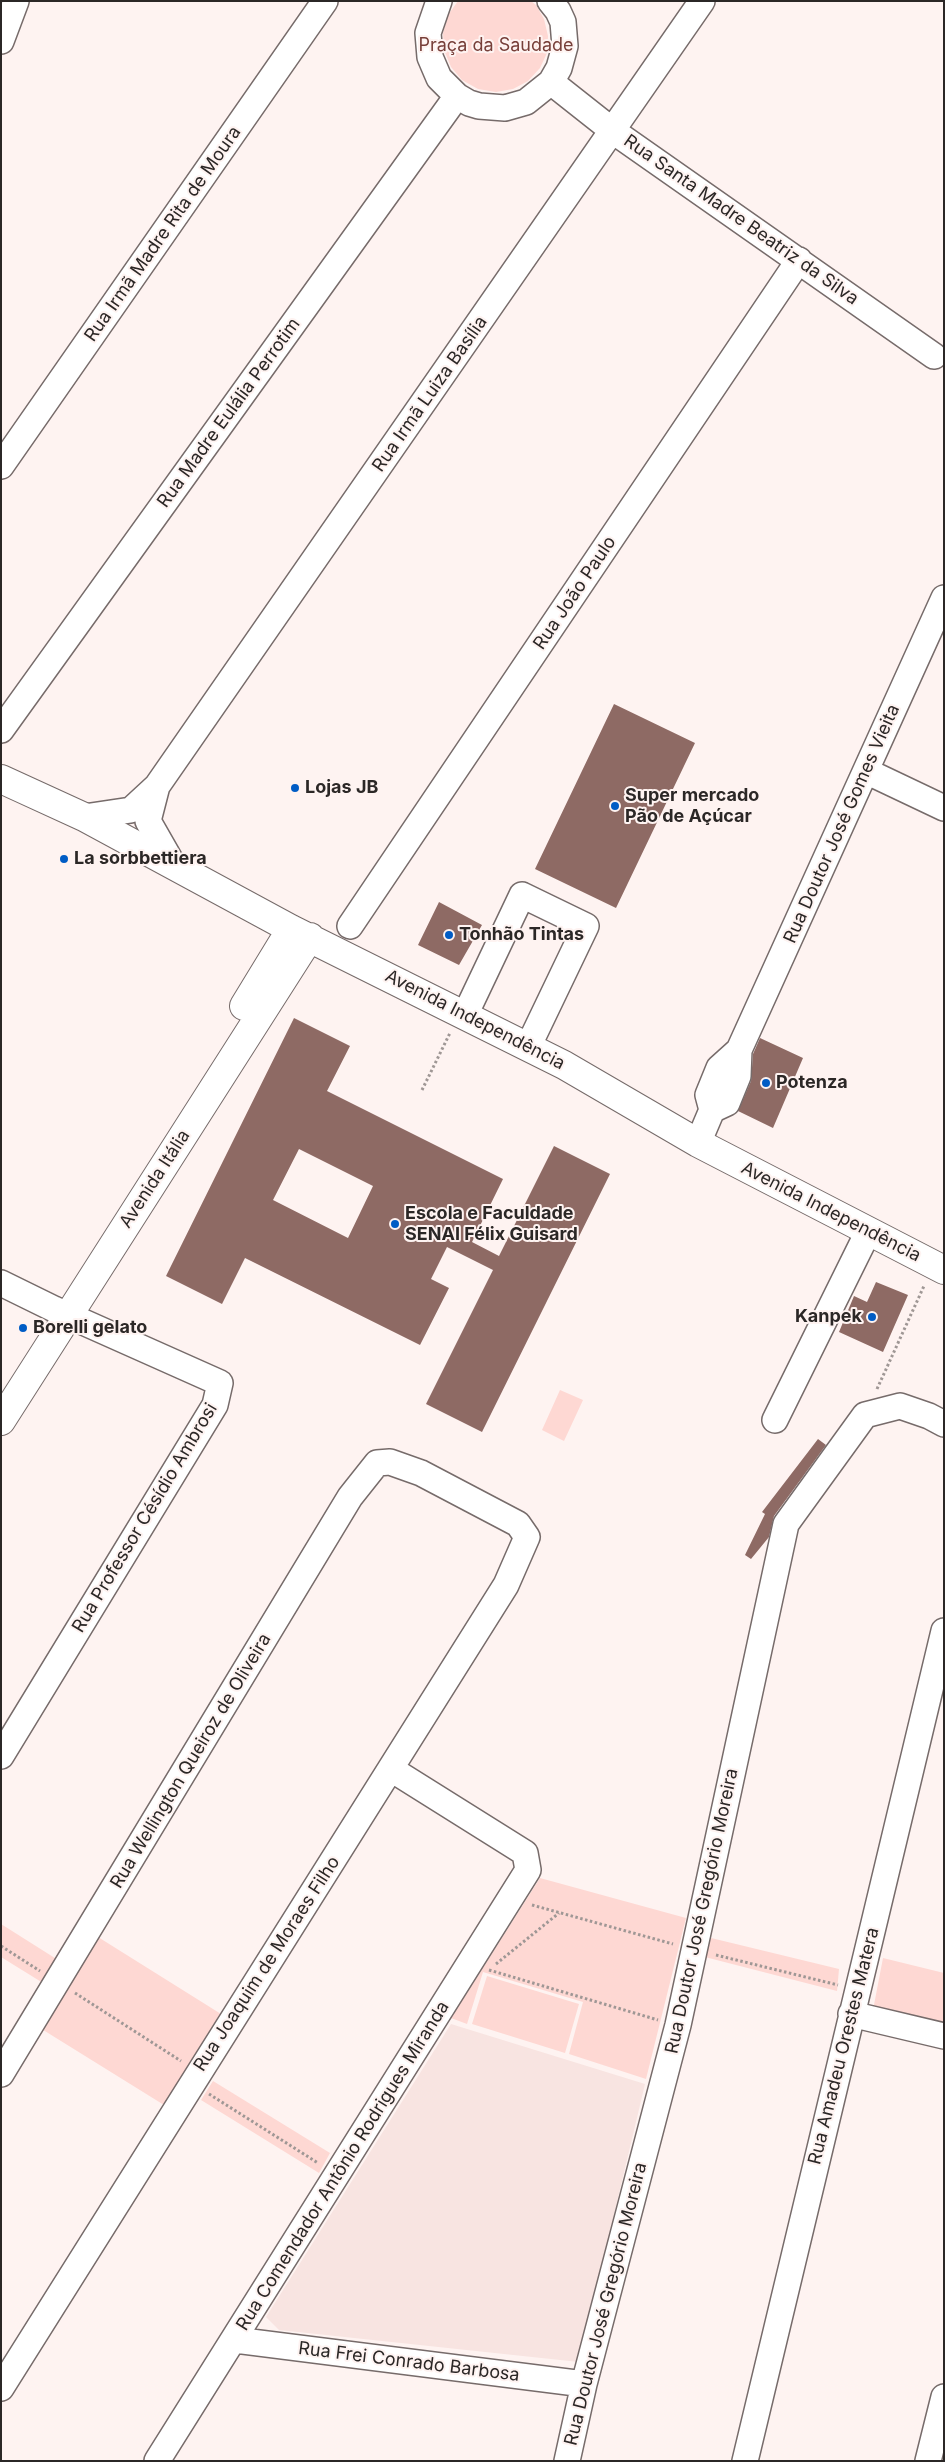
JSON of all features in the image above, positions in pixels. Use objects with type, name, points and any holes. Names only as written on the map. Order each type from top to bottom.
[{"type":"main road","name":"Avenida Independência","points":[[1,778],[84,816],[300,933],[564,1064],[698,1143],[939,1267]]},
{"type":"main road","name":"Avenida Itália","points":[[1,1422],[61,1312],[86,1253],[300,933]]},
{"type":"main road","name":"Avenida Itália","points":[[1,1392],[61,1312]]},
{"type":"street","points":[[1,41],[16,1]]},
{"type":"street","name":"Rua Irmã Madre Rita de Moura","points":[[1,466],[324,1]]},
{"type":"street","points":[[440,1],[428,33],[430,57],[439,78],[456,96],[479,106],[505,108],[526,102],[551,82],[559,68],[565,46],[563,22],[558,11],[550,1]]},
{"type":"street","name":"Rua Irmã Luiza Basília","points":[[84,816],[131,810],[157,786],[702,1]]},
{"type":"street","name":"Rua Santa Madre Beatriz da Silva","points":[[551,82],[613,131],[934,356]]},
{"type":"street","name":"Rua Madre Eulália Perrotim","points":[[1,730],[456,96]]},
{"type":"street","name":"Rua João Paulo","points":[[350,926],[799,260]]},
{"type":"street","name":"Rua Doutor José Gomes Vieita","points":[[698,1143],[712,1110],[726,1103],[738,1076],[740,1050],[944,598]]},
{"type":"street","points":[[866,771],[944,808]]},
{"type":"street","name":"Rua Irmã Luiza Basília","points":[[157,786],[148,822],[172,863]]},
{"type":"street","points":[[463,1014],[522,895],[586,926],[528,1047]]},
{"type":"street","points":[[775,1420],[868,1232]]},
{"type":"street","points":[[1,1283],[61,1312]]},
{"type":"street","name":"Rua Professor Césídio Ambrosi","points":[[1,1756],[215,1405],[220,1383],[61,1312]]},
{"type":"street","points":[[865,1416],[900,1406],[929,1416],[944,1424]]},
{"type":"street","name":"Rua Doutor José Gregório Moreira","points":[[567,2461],[584,2384],[678,2025],[786,1524],[865,1416]]},
{"type":"street","name":"Rua Joaquim de Moraes Filho","points":[[1,2388],[191,2083],[506,1586],[527,1537],[518,1524],[421,1473],[390,1462]]},
{"type":"street","name":"Rua Wellington Queiroz de Oliveira","points":[[1,2074],[350,1497],[377,1463],[390,1462]]},
{"type":"street","name":"Rua Amadeu Orestes Matera","points":[[745,2461],[944,1631]]},
{"type":"street","name":"Rua Comendador Antônio Rodrigues Miranda","points":[[157,2461],[338,2175],[479,1967],[510,1899],[528,1870],[524,1853],[391,1769]]},
{"type":"street","points":[[851,2014],[944,2036]]},
{"type":"street","name":"Rua Frei Conrado Barbosa","points":[[235,2340],[584,2384]]},
{"type":"street","points":[[928,2461],[944,2397]]},
{"type":"path","points":[[422,1090],[463,1014]]},
{"type":"path","points":[[865,1416],[939,1267]]},
{"type":"path","points":[[510,1899],[694,1949],[857,1990]]},
{"type":"path","points":[[479,1967],[559,1912]]},
{"type":"path","points":[[1,1946],[187,2065],[191,2083],[338,2175]]},
{"type":"path","points":[[479,1967],[678,2025]]},
{"type":"shaded area","points":[[451,2024],[645,2084],[579,2362],[279,2330],[266,2317]]},
{"type":"green space","name":"Praça da Saudade","points":[[458,1],[531,1],[536,5],[544,19],[548,36],[547,53],[540,68],[528,81],[513,89],[496,92],[478,89],[462,80],[451,67],[444,50],[443,33],[448,15]]},
{"type":"green space","points":[[560,1390],[583,1400],[564,1441],[542,1430]]},
{"type":"green space","points":[[540,1878],[686,1918],[646,2079],[569,2054],[583,2002],[483,1972],[467,2024],[451,2018]]},
{"type":"green space","points":[[1,1924],[58,1960],[43,1983],[1,1957]]},
{"type":"green space","points":[[98,1937],[221,2014],[164,2105],[40,2028]]},
{"type":"green space","points":[[707,1937],[839,1969],[837,1991],[701,1956]]},
{"type":"green space","points":[[883,1958],[944,1973],[944,2028],[873,2010]]},
{"type":"green space","points":[[487,1976],[579,2004],[565,2053],[472,2024]]},
{"type":"green space","points":[[213,2081],[330,2153],[319,2173],[201,2100]]},
{"type":"building","name":"Super mercado Pão de Açúcar","points":[[614,704],[695,743],[616,908],[535,869]]},
{"type":"building","name":"Tonhão Tintas","points":[[439,902],[482,925],[459,965],[418,945]]},
{"type":"building","name":"Escola e Faculdade SENAI Félix Guisard","points":[[294,1018],[350,1046],[327,1091],[503,1179],[472,1242],[499,1256],[554,1146],[610,1174],[482,1432],[426,1404],[493,1270],[447,1247],[431,1279],[449,1288],[420,1345],[245,1258],[222,1304],[166,1276]],"holes":[[[299,1149],[373,1186],[348,1238],[273,1200]]]},
{"type":"building","name":"Potenza","points":[[760,1038],[803,1058],[773,1128],[738,1111],[751,1081],[753,1054]]},
{"type":"building","name":"Kanpek","points":[[876,1282],[908,1295],[883,1352],[839,1332],[854,1296],[867,1302]]},
{"type":"building","points":[[818,1439],[826,1445],[774,1516],[769,1537],[751,1559],[745,1555],[765,1514],[762,1512]]},
{"type":"place","name":"Lojas JB","points":[[295,788]]},
{"type":"place","name":"Super mercado Pão de Açúcar","points":[[615,806]]},
{"type":"place","name":"La sorbbettiera","points":[[64,859]]},
{"type":"place","name":"Tonhão Tintas","points":[[449,935]]},
{"type":"place","name":"Potenza","points":[[766,1083]]},
{"type":"place","name":"Escola e Faculdade SENAI Félix Guisard","points":[[395,1224]]},
{"type":"place","name":"Kanpek","points":[[872,1317]]},
{"type":"place","name":"Borelli gelato","points":[[23,1328]]}]
